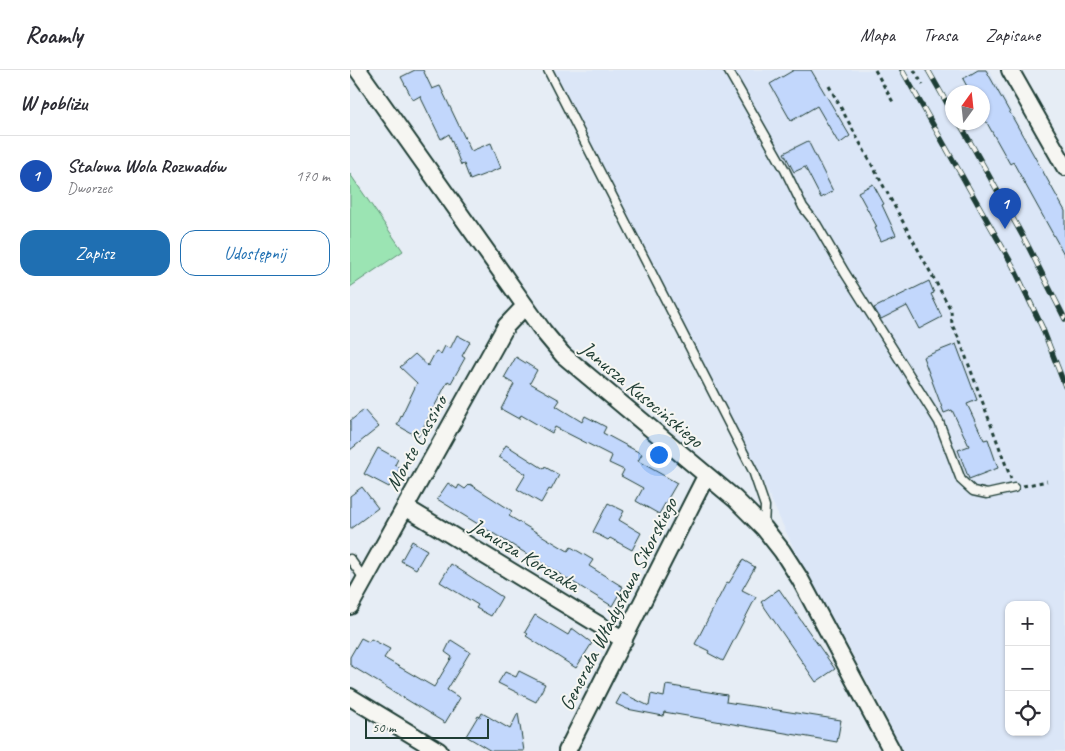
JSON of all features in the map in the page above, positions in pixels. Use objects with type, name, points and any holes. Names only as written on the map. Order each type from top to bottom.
[{"type":"street","name":"Janusza Kusocińskiego","points":[[358,70],[543,331],[568,359],[735,499],[764,528],[800,579],[892,751]]},
{"type":"street","points":[[1010,70],[1065,167]]},
{"type":"street","name":"Monte Cassino","points":[[350,606],[506,326],[525,306]]},
{"type":"street","name":"Generała Władysława Sikorskiego","points":[[567,751],[706,476]]},
{"type":"street","name":"Janusza Korczaka","points":[[405,507],[624,640]]},
{"type":"street","points":[[350,697],[439,751]]},
{"type":"lane","points":[[548,70],[753,471],[765,506],[764,528]]},
{"type":"lane","points":[[728,70],[785,170],[803,207],[817,225],[939,422],[960,480],[973,490],[986,494],[1014,488]]},
{"type":"lane","points":[[350,560],[365,580]]},
{"type":"path","points":[[875,70],[893,102]]},
{"type":"path","points":[[914,70],[922,85]]},
{"type":"path","points":[[830,86],[951,310],[952,325],[1014,488],[1047,481]]},
{"type":"shaded area","points":[[551,70],[989,70],[1065,210],[1065,751],[903,751],[878,701],[794,549],[755,465]]},
{"type":"green space","points":[[350,174],[403,251],[350,287]]},
{"type":"building","points":[[415,70],[423,70],[432,89],[440,86],[471,151],[491,143],[501,168],[470,180],[464,164],[461,165],[449,134],[441,139],[420,96],[413,100],[401,77]]},
{"type":"building","points":[[794,70],[811,70],[850,136],[839,144],[817,106],[791,121],[770,84]]},
{"type":"building","points":[[978,70],[986,70],[1065,211],[1065,256],[1013,162],[1010,164],[990,128],[990,85],[966,85],[963,79]]},
{"type":"building","points":[[808,141],[833,191],[821,198],[805,167],[794,172],[784,153]]},
{"type":"building","points":[[873,184],[884,204],[882,205],[896,235],[881,241],[875,228],[877,227],[858,192]]},
{"type":"building","points":[[929,281],[934,293],[931,294],[942,317],[919,329],[907,306],[881,319],[874,308]]},
{"type":"building","points":[[457,335],[470,342],[462,356],[465,358],[451,383],[448,381],[418,437],[397,425],[417,383],[400,367],[415,354],[428,366],[436,351],[441,354],[445,346],[450,349]]},
{"type":"building","points":[[956,344],[977,400],[967,404],[984,440],[988,439],[998,468],[969,479],[958,450],[969,446],[952,410],[944,413],[923,357]]},
{"type":"building","points":[[516,357],[537,370],[530,383],[560,400],[556,406],[582,422],[585,416],[606,427],[603,433],[642,454],[638,461],[677,483],[659,514],[636,501],[643,488],[621,476],[624,470],[609,463],[612,456],[555,427],[552,433],[521,415],[519,419],[501,409],[514,384],[504,378]]},
{"type":"building","points":[[364,410],[379,427],[350,450],[350,421]]},
{"type":"building","points":[[506,445],[544,469],[545,467],[559,475],[541,503],[517,489],[526,474],[499,457]]},
{"type":"building","points":[[378,448],[398,459],[395,465],[400,468],[389,487],[364,474]]},
{"type":"building","points":[[448,483],[457,489],[459,485],[465,489],[470,484],[512,511],[509,516],[568,551],[571,547],[593,560],[589,566],[623,587],[612,606],[437,499]]},
{"type":"building","points":[[362,487],[378,508],[350,529],[350,496]]},
{"type":"building","points":[[608,503],[624,511],[619,520],[641,533],[632,550],[610,538],[608,540],[593,532]]},
{"type":"building","points":[[412,541],[427,550],[416,569],[401,561]]},
{"type":"building","points":[[743,560],[755,567],[742,590],[756,597],[723,661],[695,644],[727,582],[729,583]]},
{"type":"building","points":[[451,564],[502,597],[491,616],[476,608],[478,605],[440,582]]},
{"type":"building","points":[[779,589],[835,669],[816,682],[761,602]]},
{"type":"building","points":[[535,615],[568,635],[572,628],[592,643],[576,668],[526,636],[528,634],[525,632]]},
{"type":"building","points":[[361,638],[369,642],[371,639],[390,649],[384,658],[434,687],[452,657],[445,652],[451,640],[470,652],[447,690],[460,698],[445,723],[350,665],[350,657]]},
{"type":"building","points":[[519,671],[545,684],[536,702],[498,683],[505,672],[516,677]]},
{"type":"building","points":[[666,685],[727,695],[726,702],[841,720],[837,742],[664,712],[663,716],[627,709],[616,704],[622,693],[649,706],[651,694],[664,697]]},
{"type":"building","points":[[482,713],[510,729],[518,713],[524,751],[491,751],[466,736],[478,716],[480,717]]},
{"type":"railway","points":[[902,70],[1013,266],[1042,327],[1065,386]]},
{"type":"railway","points":[[928,70],[945,100]]},
{"type":"railway","points":[[963,130],[1026,242],[1065,319]]},
{"type":"place","name":"Stalowa Wola Rozwadów","points":[[1005,229]]}]
